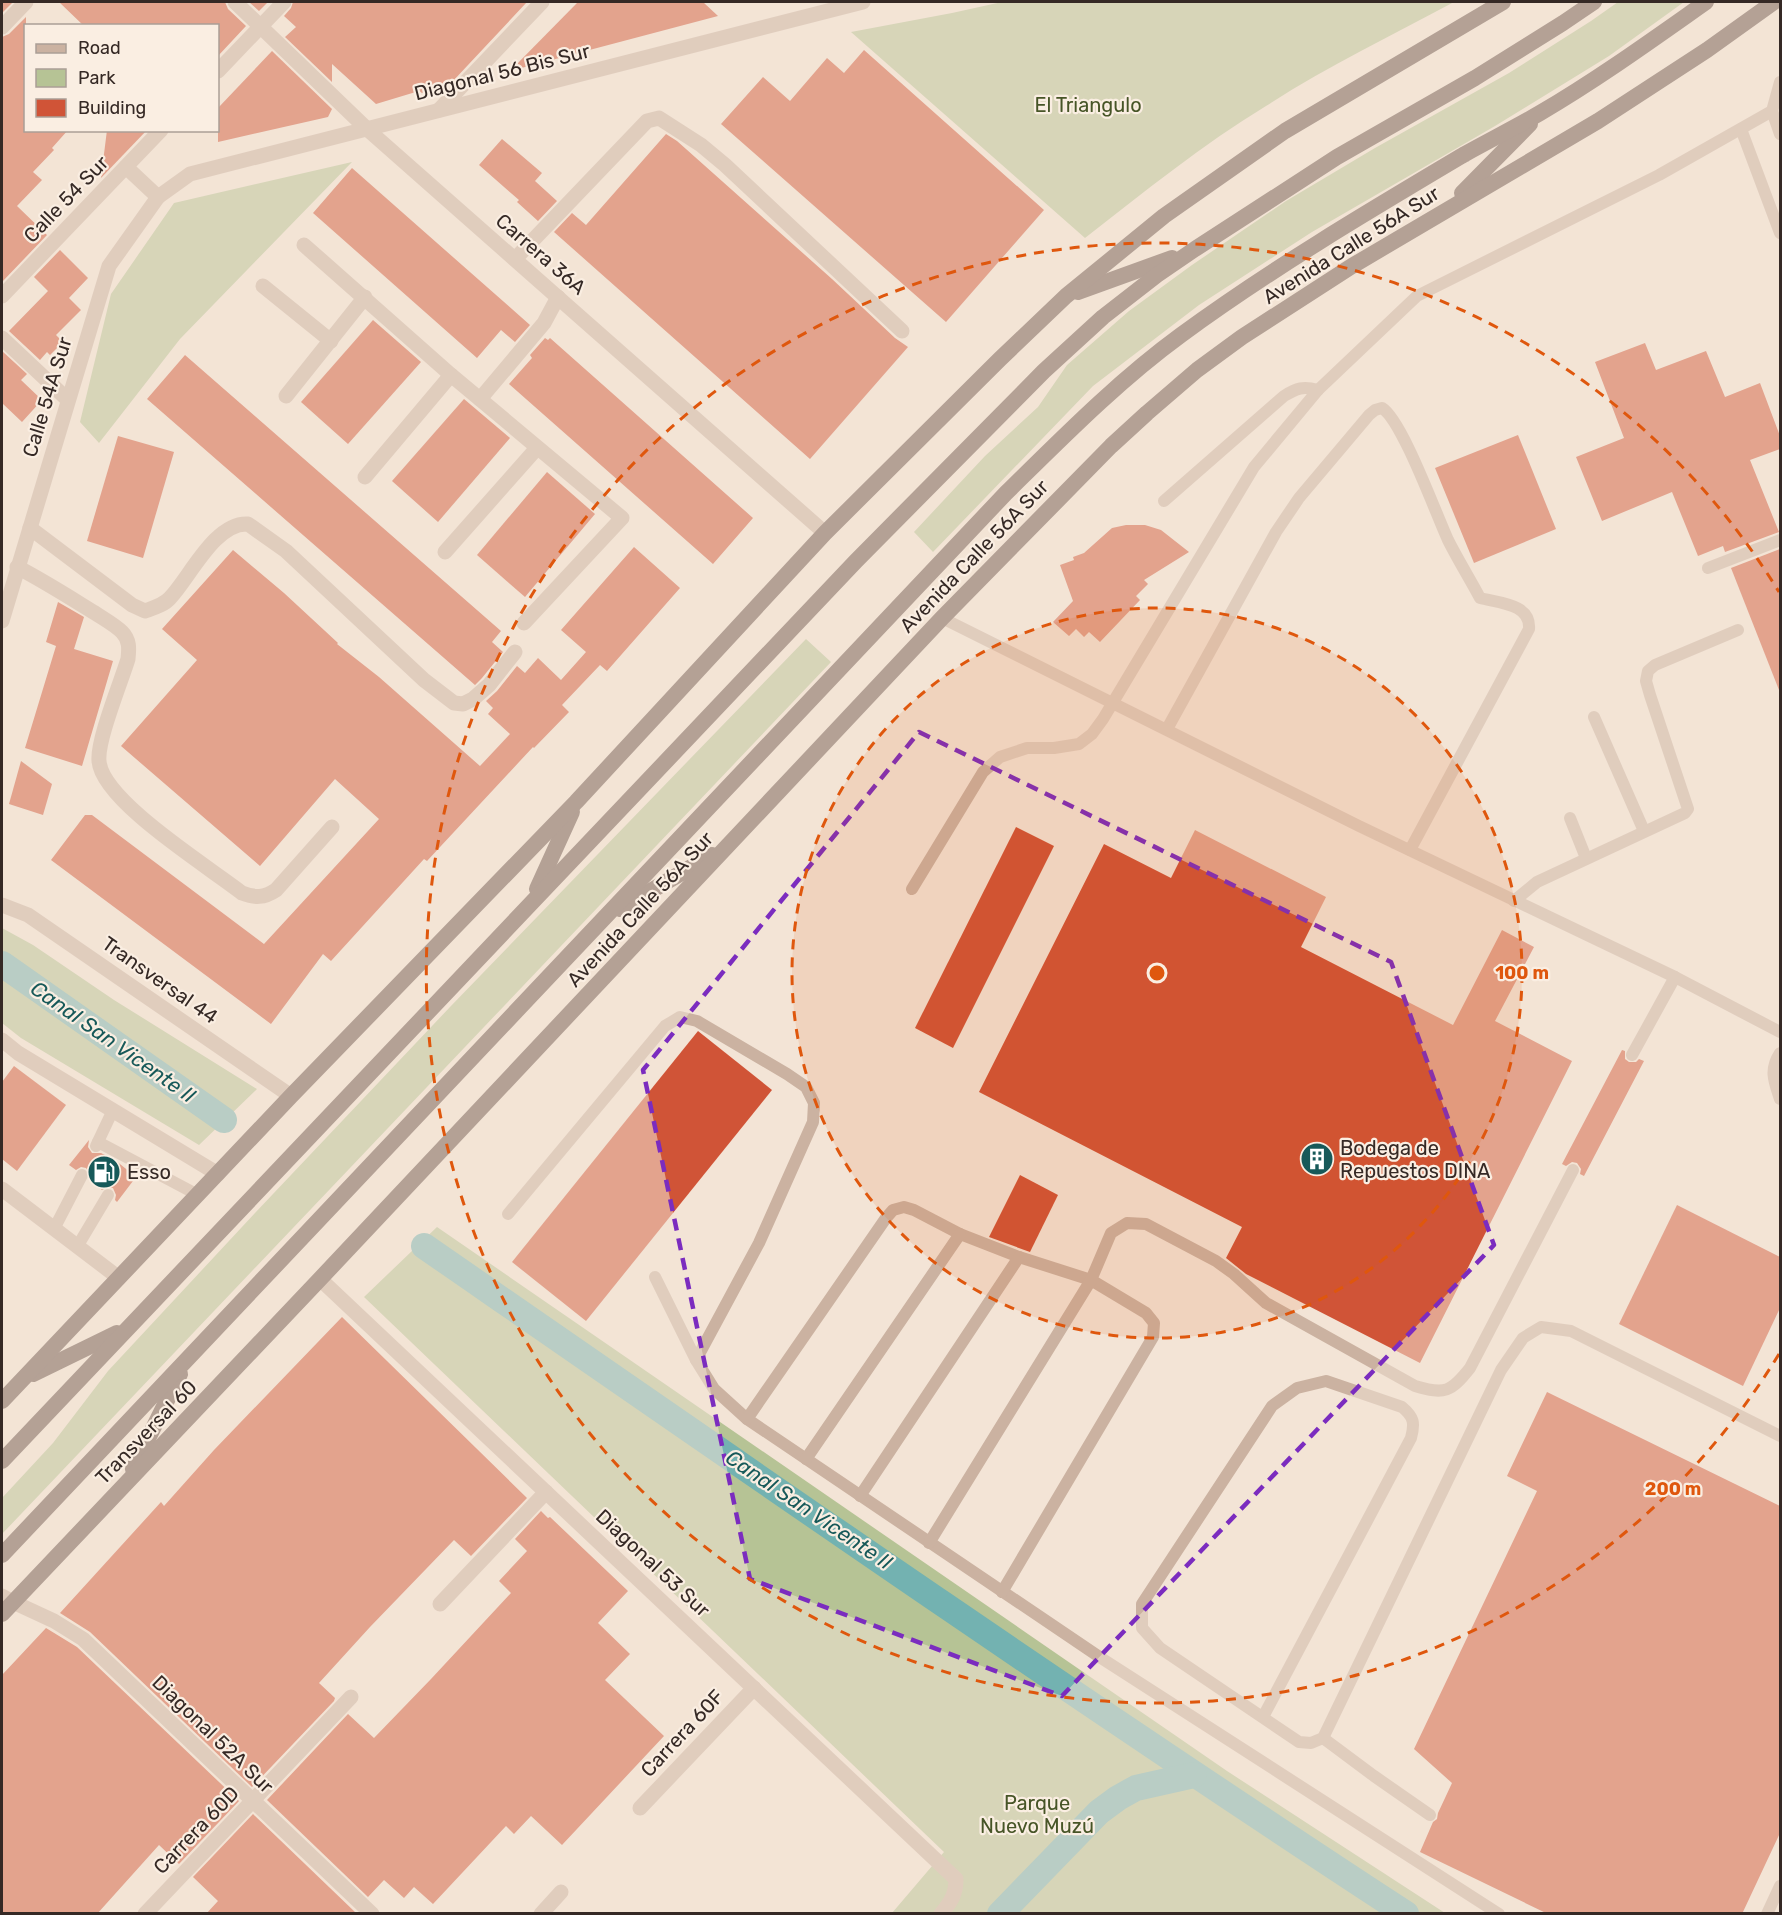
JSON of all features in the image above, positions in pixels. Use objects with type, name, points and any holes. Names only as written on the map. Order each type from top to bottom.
[{"type":"highway","points":[[2,1401],[291,1096],[576,802],[825,533],[1066,296],[1164,216],[1285,131],[1503,2]]},
{"type":"highway","points":[[2,1461],[856,561],[1044,371],[1103,317],[1195,249],[1337,157],[1483,73],[1594,2]]},
{"type":"highway","name":"Avenida Calle 56A Sur","points":[[292,1249],[1006,493],[1095,406],[1180,336],[1224,305],[1331,236],[1466,154],[1540,113],[1651,41],[1706,2]]},
{"type":"highway","name":"Avenida Calle 56A Sur","points":[[320,1279],[942,618],[1111,446],[1197,370],[1242,337],[1332,279],[1598,121],[1707,50],[1773,2]]},
{"type":"highway","points":[[1437,216],[1478,179],[1540,113]]},
{"type":"highway","points":[[1066,296],[1195,249]]},
{"type":"highway","points":[[529,905],[576,802]]},
{"type":"highway","points":[[604,918],[729,845]]},
{"type":"highway","name":"Transversal 60","points":[[2,1555],[292,1249]]},
{"type":"highway","name":"Transversal 60","points":[[2,1614],[7,1599],[126,1484],[320,1279]]},
{"type":"highway","points":[[23,1378],[126,1328]]},
{"type":"highway","points":[[126,1484],[189,1358]]},
{"type":"street","points":[[2,27],[26,2]]},
{"type":"street","name":"Carrera 36A","points":[[235,2],[367,129],[825,533]]},
{"type":"street","points":[[219,70],[284,2]]},
{"type":"street","points":[[438,110],[542,2]]},
{"type":"street","name":"Diagonal 56 Bis Sur","points":[[158,197],[190,174],[367,129],[821,6],[863,2]]},
{"type":"street","points":[[515,259],[647,121],[659,118],[701,145],[741,180],[902,331]]},
{"type":"street","name":"Calle 54 Sur","points":[[2,296],[159,132]]},
{"type":"street","points":[[126,167],[158,197]]},
{"type":"street","name":"Calle 54A Sur","points":[[2,621],[109,266],[158,197]]},
{"type":"street","points":[[304,245],[451,375],[622,518],[524,623]]},
{"type":"street","points":[[263,286],[331,341]]},
{"type":"street","points":[[286,396],[365,297]]},
{"type":"street","points":[[480,399],[544,323],[558,297]]},
{"type":"street","points":[[2,338],[68,400]]},
{"type":"street","points":[[365,477],[451,375]]},
{"type":"street","points":[[445,552],[537,448]]},
{"type":"street","points":[[30,528],[132,605],[145,611],[169,600],[206,550],[231,527],[248,524],[285,551],[424,680],[454,703],[463,704],[473,699],[489,685],[515,652]]},
{"type":"street","points":[[17,567],[57,589],[101,618],[122,632],[127,640],[128,659],[98,759],[101,772],[111,787],[147,822],[242,893],[253,897],[266,896],[276,890],[332,827]]},
{"type":"street","name":"Transversal 44","points":[[2,905],[28,915],[291,1096]]},
{"type":"street","points":[[2,1040],[18,1053],[218,1174]]},
{"type":"street","points":[[2,1189],[119,1278]]},
{"type":"street","name":"Diagonal 53 Sur","points":[[320,1279],[956,1879],[956,1891],[941,1914]]},
{"type":"street","points":[[440,1604],[546,1492]]},
{"type":"street","name":"Diagonal 52A Sur","points":[[7,1599],[54,1621],[83,1639],[372,1914]]},
{"type":"street","name":"Carrera 60F","points":[[640,1808],[754,1688]]},
{"type":"street","name":"Carrera 60D","points":[[145,1914],[351,1697]]},
{"type":"street","points":[[541,1914],[561,1892]]},
{"type":"lane","points":[[1780,82],[1772,111],[1780,134]]},
{"type":"lane","points":[[912,890],[983,772],[1000,757],[1027,748],[1054,748],[1079,744],[1092,734],[1254,467],[1318,390],[1417,296],[1659,176],[1772,111]]},
{"type":"lane","points":[[1741,129],[1780,233]]},
{"type":"lane","points":[[1164,501],[1284,396],[1295,389],[1305,387],[1318,390]]},
{"type":"lane","points":[[1167,729],[1276,532],[1299,498],[1369,415],[1374,410],[1382,408],[1389,412],[1404,441],[1449,542],[1480,598],[1518,609],[1527,615],[1530,624],[1529,630],[1410,850]]},
{"type":"lane","points":[[1708,568],[1780,540]]},
{"type":"lane","points":[[942,618],[1514,901],[1675,977],[1780,1032]]},
{"type":"lane","points":[[1514,901],[1536,882],[1684,813],[1688,809],[1650,695],[1646,681],[1648,671],[1655,665],[1738,630]]},
{"type":"lane","points":[[1594,717],[1644,831]]},
{"type":"lane","points":[[1570,818],[1586,858]]},
{"type":"lane","points":[[1632,1055],[1675,977]]},
{"type":"lane","points":[[508,1214],[665,1026],[680,1017],[697,1021],[806,1087],[814,1103],[813,1122],[759,1243],[696,1360]]},
{"type":"lane","points":[[1780,1053],[1773,1064],[1780,1099]]},
{"type":"lane","points":[[113,1110],[97,1144],[129,1164],[198,1195]]},
{"type":"lane","points":[[929,1542],[1091,1280],[1111,1233],[1127,1223],[1146,1224],[1216,1261],[1234,1274],[1266,1304],[1415,1386],[1436,1392],[1455,1386],[1470,1368],[1573,1170]]},
{"type":"lane","points":[[54,1229],[82,1175]]},
{"type":"lane","points":[[78,1246],[108,1195]]},
{"type":"lane","points":[[747,1419],[885,1218],[893,1210],[903,1207],[914,1210],[960,1234],[1019,1257],[1091,1280],[1146,1312],[1154,1323],[1153,1337],[1002,1592]]},
{"type":"lane","points":[[806,1459],[960,1234]]},
{"type":"lane","points":[[860,1496],[1019,1257]]},
{"type":"lane","points":[[655,1277],[696,1360],[714,1389],[747,1419],[1002,1592],[1499,1914]]},
{"type":"lane","points":[[1263,1717],[1411,1438],[1414,1426],[1412,1415],[1402,1407],[1326,1381],[1297,1388],[1272,1406],[1142,1604],[1142,1628],[1160,1647],[1299,1742],[1311,1743],[1323,1738],[1501,1370],[1523,1338],[1541,1327],[1571,1331],[1780,1436]]},
{"type":"lane","points":[[1323,1738],[1430,1815]]},
{"type":"lane","points":[[1767,1914],[1780,1886]]},
{"type":"highlighted area","points":[[919,732],[1391,962],[1494,1245],[1062,1696],[750,1579],[643,1070]]},
{"type":"green space","name":"El Triangulo","points":[[1002,2],[1454,2],[1335,65],[1242,121],[1174,169],[1085,238],[851,32]]},
{"type":"green space","points":[[1618,2],[1684,2],[1609,56],[1495,126],[1312,232],[1199,305],[1093,386],[933,552],[914,532],[985,456],[1038,407],[1067,365],[1129,311],[1286,201],[1509,73]]},
{"type":"green space","points":[[352,162],[180,339],[99,443],[80,422],[111,294],[174,203]]},
{"type":"green space","points":[[806,639],[831,662],[2,1534],[2,1498],[53,1443],[108,1371],[450,1007]]},
{"type":"green space","points":[[2,928],[33,945],[114,1000],[257,1089],[199,1145],[21,1038],[2,1023]]},
{"type":"green space","name":"Parque Nuevo Muzú","points":[[437,1227],[1227,1771],[1445,1913],[892,1913],[944,1852],[364,1297]]},
{"type":"building","points":[[2,2],[13,2],[2,13]]},
{"type":"building","points":[[59,2],[225,2],[228,9],[246,26],[219,55],[219,24],[82,24]]},
{"type":"building","points":[[249,2],[268,2],[259,11]]},
{"type":"building","points":[[293,2],[527,2],[453,81],[422,93],[419,91],[376,104],[332,64],[332,82],[285,37],[296,27],[284,16]]},
{"type":"building","points":[[578,2],[703,2],[718,16],[510,71]]},
{"type":"building","points":[[26,17],[26,24],[24,24],[24,132],[66,132],[52,148],[54,150],[33,172],[42,180],[17,206],[47,235],[2,282],[2,37],[9,34]]},
{"type":"building","points":[[864,50],[1044,210],[946,322],[721,124],[763,77],[790,101],[827,58],[844,73]]},
{"type":"building","points":[[272,51],[332,109],[328,117],[218,142],[219,107]]},
{"type":"building","points":[[107,132],[145,132],[101,178]]},
{"type":"building","points":[[666,134],[677,141],[895,338],[908,347],[810,459],[554,232],[572,213],[586,225]]},
{"type":"building","points":[[502,139],[542,173],[535,181],[557,201],[538,221],[517,202],[519,200],[479,165]]},
{"type":"building","points":[[352,168],[530,325],[515,342],[501,330],[477,358],[313,213]]},
{"type":"building","points":[[60,250],[88,278],[69,298],[81,310],[56,335],[63,342],[50,355],[47,352],[40,360],[9,331],[48,291],[34,277]]},
{"type":"building","points":[[373,320],[421,362],[348,444],[301,402]]},
{"type":"building","points":[[545,338],[548,340],[550,338],[753,518],[713,564],[509,384],[532,358],[530,355]]},
{"type":"building","points":[[1645,343],[1656,370],[1706,351],[1725,397],[1760,383],[1780,436],[1780,449],[1750,460],[1779,532],[1725,552],[1723,546],[1698,556],[1672,492],[1602,521],[1576,457],[1624,438],[1595,362]]},
{"type":"building","points":[[2,351],[27,374],[21,380],[42,400],[22,422],[2,403]]},
{"type":"building","points":[[185,355],[501,631],[492,642],[503,652],[475,685],[147,399]]},
{"type":"building","points":[[464,399],[510,438],[438,522],[392,481]]},
{"type":"building","points":[[1518,435],[1556,529],[1474,563],[1435,468]]},
{"type":"building","points":[[118,436],[174,452],[143,558],[87,541]]},
{"type":"building","points":[[547,472],[595,514],[525,597],[477,555]]},
{"type":"building","points":[[1145,525],[1161,530],[1189,552],[1144,580],[1148,584],[1136,596],[1140,600],[1100,642],[1089,632],[1084,637],[1076,629],[1069,636],[1053,622],[1073,601],[1060,565],[1084,553],[1112,528]]},
{"type":"building","points":[[634,547],[680,588],[607,671],[600,665],[562,705],[569,712],[533,747],[427,861],[424,859],[331,961],[323,954],[271,1024],[51,860],[85,815],[92,815],[264,944],[379,819],[335,779],[260,866],[121,746],[197,660],[162,629],[233,550],[284,593],[337,644],[379,677],[480,766],[510,734],[488,714],[493,708],[486,701],[517,666],[525,673],[538,658],[561,680],[586,652],[561,630]]},
{"type":"building","points":[[1780,549],[1780,690],[1779,690],[1731,568]]},
{"type":"building","points":[[58,602],[84,617],[74,649],[113,661],[82,766],[25,748],[56,646],[46,642]]},
{"type":"building","points":[[21,761],[52,784],[43,815],[9,804]]},
{"type":"building","points":[[1016,827],[1054,846],[953,1048],[915,1028]]},
{"type":"building","name":"Bodega de Repuestos DINA","points":[[1195,830],[1326,897],[1301,947],[1453,1025],[1502,930],[1534,947],[1495,1021],[1572,1061],[1420,1363],[1246,1274],[1226,1258],[1242,1227],[979,1092],[1104,844],[1171,878]]},
{"type":"building","points":[[698,1031],[772,1090],[586,1321],[512,1262]]},
{"type":"building","points":[[1622,1050],[1625,1051],[1625,1059],[1629,1062],[1636,1062],[1639,1059],[1644,1061],[1584,1176],[1580,1174],[1581,1169],[1577,1163],[1572,1162],[1566,1166],[1562,1164]]},
{"type":"building","points":[[14,1066],[66,1105],[17,1171],[2,1159],[2,1082]]},
{"type":"building","name":"Esso","points":[[89,1140],[88,1147],[92,1153],[101,1153],[115,1160],[136,1177],[117,1202],[113,1188],[108,1187],[102,1190],[89,1180],[90,1174],[86,1168],[81,1167],[76,1170],[69,1165]]},
{"type":"building","points":[[1020,1175],[1058,1195],[1030,1252],[989,1237]]},
{"type":"building","points":[[1677,1205],[1780,1257],[1780,1308],[1743,1386],[1619,1324]]},
{"type":"building","points":[[342,1317],[527,1498],[471,1556],[454,1540],[370,1627],[319,1683],[335,1698],[334,1701],[252,1787],[90,1632],[60,1613],[161,1502],[164,1506],[214,1450]]},
{"type":"building","points":[[1547,1392],[1780,1506],[1780,1833],[1742,1914],[1548,1914],[1420,1852],[1452,1783],[1414,1749],[1537,1491],[1507,1476]]},
{"type":"building","points":[[541,1511],[628,1591],[598,1623],[630,1654],[605,1680],[664,1736],[562,1845],[531,1816],[514,1834],[506,1826],[433,1904],[414,1887],[404,1898],[384,1880],[368,1897],[267,1800],[348,1714],[374,1738],[431,1679],[511,1593],[499,1581],[527,1551],[515,1539]]},
{"type":"building","points":[[46,1628],[77,1647],[239,1801],[179,1864],[159,1845],[97,1914],[2,1914],[2,1675]]},
{"type":"building","points":[[253,1814],[355,1912],[354,1914],[206,1914],[218,1901],[193,1877]]},
{"type":"waterway","name":"Canal San Vicente II","points":[[2,964],[224,1120]]},
{"type":"waterway","name":"Canal San Vicente II","points":[[424,1246],[1035,1667],[1406,1914]]},
{"type":"waterway","name":"Canal San Vicente II","points":[[1000,1914],[1099,1812],[1118,1798],[1136,1788],[1194,1775]]},
{"type":"place","name":"Bodega de Repuestos DINA","points":[[1317,1159]]},
{"type":"place","name":"Esso","points":[[104,1172]]}]
